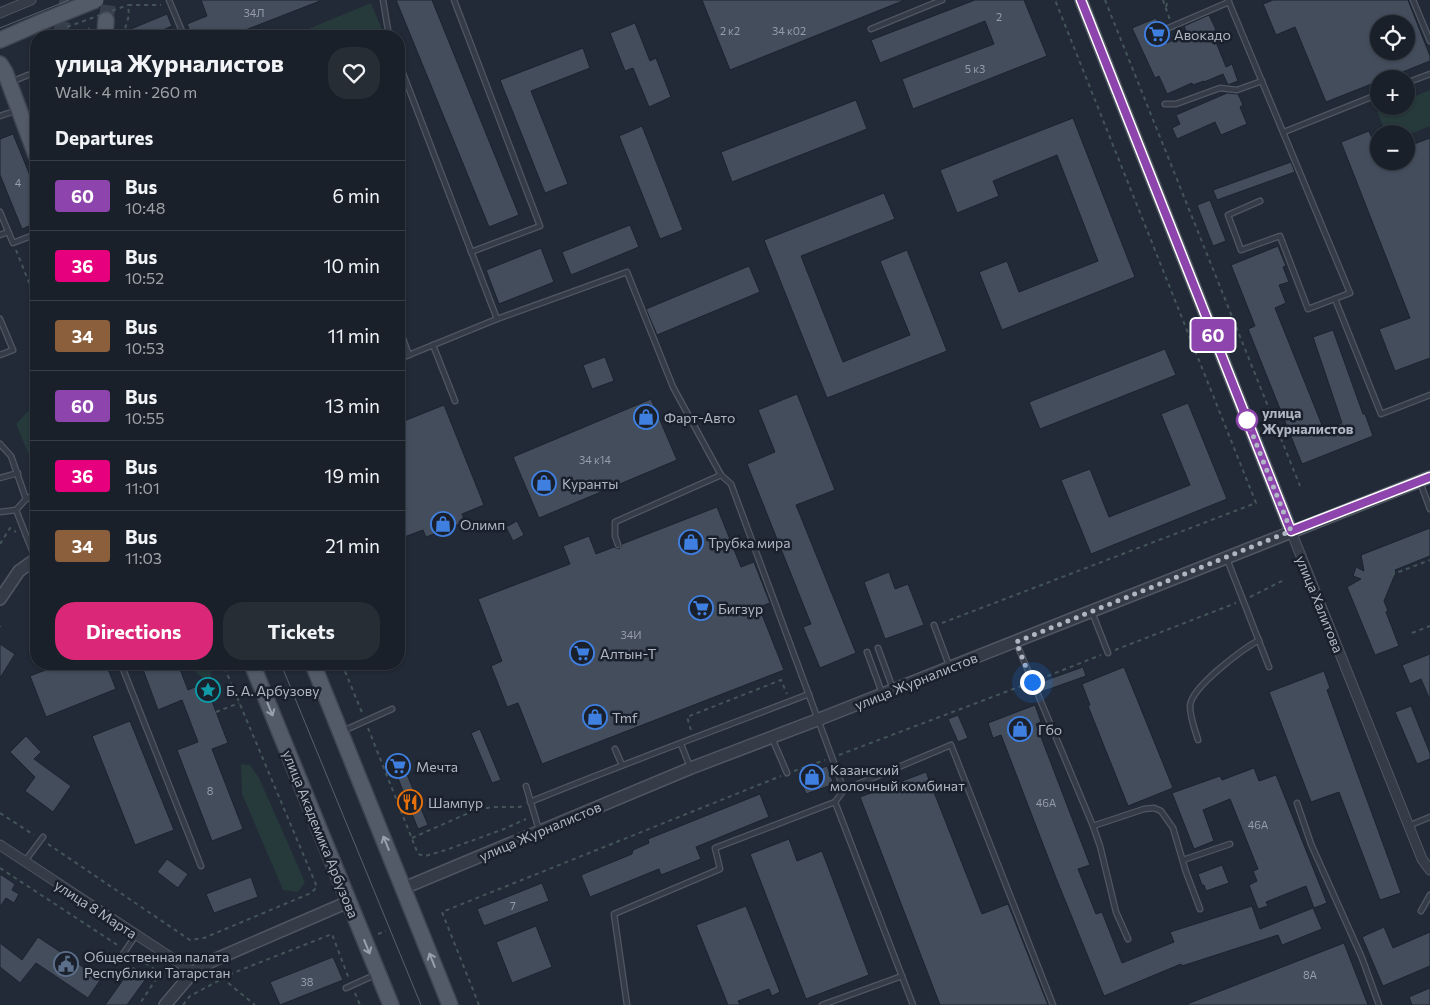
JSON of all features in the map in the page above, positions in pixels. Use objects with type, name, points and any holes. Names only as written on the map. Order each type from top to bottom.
[{"type":"main road","points":[[0,40],[96,0]]},
{"type":"main road","points":[[105,30],[106,20]]},
{"type":"main road","points":[[0,64],[9,82],[30,139]]},
{"type":"main road","name":"улица Академика Арбузова","points":[[254,670],[391,1005]]},
{"type":"main road","points":[[315,670],[450,1005]]},
{"type":"street","points":[[0,13],[30,0]]},
{"type":"street","name":"улица Халитова","points":[[1081,0],[1408,826],[1422,859],[1430,870]]},
{"type":"street","name":"улица Журналистов","points":[[404,888],[691,768],[950,668],[1425,479]]},
{"type":"street","points":[[0,599],[19,572],[30,564]]},
{"type":"street","name":"улица 8 Марта","points":[[0,845],[193,972]]},
{"type":"street","points":[[165,1005],[193,972],[214,960],[348,902]]},
{"type":"lane","points":[[383,0],[386,30]]},
{"type":"lane","points":[[454,0],[540,226],[471,252]]},
{"type":"lane","points":[[871,29],[942,0]]},
{"type":"lane","points":[[1413,0],[1430,42]]},
{"type":"lane","points":[[1166,30],[1229,1],[1350,293],[1308,309],[1280,236],[1241,250],[1228,215],[1260,201]]},
{"type":"lane","points":[[169,2],[181,30]]},
{"type":"lane","points":[[1415,80],[1430,74]]},
{"type":"lane","points":[[9,82],[28,75]]},
{"type":"lane","points":[[405,79],[497,319]]},
{"type":"lane","points":[[1165,104],[1176,104],[1220,88],[1237,90],[1262,81]]},
{"type":"lane","points":[[1284,132],[1370,98]]},
{"type":"lane","points":[[0,116],[19,109]]},
{"type":"lane","points":[[0,212],[13,244],[30,237]]},
{"type":"lane","points":[[0,236],[8,232]]},
{"type":"lane","points":[[405,357],[497,319],[627,272],[673,387],[721,475],[731,484],[844,790]]},
{"type":"lane","points":[[1335,300],[1381,414],[1430,395]]},
{"type":"lane","points":[[0,319],[13,350],[0,355]]},
{"type":"lane","points":[[405,344],[409,355]]},
{"type":"lane","points":[[434,345],[454,401]]},
{"type":"lane","points":[[0,444],[11,456],[26,499]]},
{"type":"lane","points":[[0,478],[18,473]]},
{"type":"lane","points":[[618,545],[614,536],[615,522],[721,475]]},
{"type":"lane","points":[[1425,479],[1430,509]]},
{"type":"lane","points":[[0,512],[16,510],[30,497]]},
{"type":"lane","points":[[16,510],[30,545]]},
{"type":"lane","points":[[1227,558],[1269,667]]},
{"type":"lane","points":[[1092,612],[1108,653]]},
{"type":"lane","points":[[934,626],[950,668]]},
{"type":"lane","points":[[1198,740],[1190,705],[1195,693],[1230,659],[1259,640]]},
{"type":"lane","points":[[1016,642],[1093,826],[1100,846],[1116,912],[1128,939]]},
{"type":"lane","points":[[878,648],[888,692]]},
{"type":"lane","points":[[867,652],[888,692]]},
{"type":"lane","points":[[123,670],[201,866]]},
{"type":"lane","points":[[530,802],[809,694]]},
{"type":"lane","points":[[341,732],[392,709]]},
{"type":"lane","points":[[772,737],[787,773]]},
{"type":"lane","points":[[681,744],[691,768]]},
{"type":"lane","points":[[627,1005],[614,914],[720,869],[715,848],[836,802],[844,790],[951,745],[1053,1005]]},
{"type":"lane","points":[[615,749],[622,765]]},
{"type":"lane","points":[[526,786],[539,832]]},
{"type":"lane","points":[[836,802],[913,1005]]},
{"type":"lane","points":[[1297,803],[1311,844],[1362,958],[1379,1005]]},
{"type":"lane","points":[[1093,826],[1144,808],[1154,808],[1161,811],[1172,828],[1200,909]]},
{"type":"lane","points":[[1408,826],[1430,817]]},
{"type":"lane","points":[[24,861],[42,838]]},
{"type":"lane","points":[[1183,860],[1230,844]]},
{"type":"lane","points":[[1421,911],[1430,896]]},
{"type":"lane","points":[[124,952],[136,935]]},
{"type":"lane","points":[[346,988],[378,974]]},
{"type":"lane","points":[[822,1005],[902,976]]},
{"type":"path","points":[[934,626],[1256,503],[1055,0]]},
{"type":"path","points":[[1105,0],[1300,486]]},
{"type":"path","points":[[1163,0],[1173,27]]},
{"type":"path","points":[[1166,8],[1168,0]]},
{"type":"path","points":[[63,29],[128,5],[169,2]]},
{"type":"path","points":[[125,30],[129,15],[128,5]]},
{"type":"path","points":[[13,244],[30,285]]},
{"type":"path","points":[[1391,575],[1430,560]]},
{"type":"path","points":[[479,1005],[442,912],[787,773],[832,758],[1244,600],[1286,579]]},
{"type":"path","points":[[1412,633],[1430,626]]},
{"type":"path","points":[[0,813],[42,838],[190,940],[204,938],[311,892],[317,887],[225,670]]},
{"type":"path","points":[[344,670],[418,854],[425,856],[446,850],[504,829],[534,815]]},
{"type":"path","points":[[216,712],[239,703]]},
{"type":"path","points":[[0,868],[124,952],[160,973],[139,1005]]},
{"type":"path","points":[[378,934],[386,931]]},
{"type":"path","points":[[183,1005],[190,996],[221,978],[332,934],[360,1005]]},
{"type":"path","points":[[221,978],[255,1005]]},
{"type":"shaded area","points":[[371,3],[382,30],[306,30]]},
{"type":"shaded area","points":[[1430,90],[1430,126],[1415,132],[1415,125],[1383,125],[1378,115],[1415,115],[1415,96]]},
{"type":"shaded area","points":[[30,409],[30,458],[16,424]]},
{"type":"shaded area","points":[[194,670],[210,670],[211,677],[203,678]]},
{"type":"shaded area","points":[[241,764],[250,765],[259,778],[305,882],[298,892],[283,890],[242,794]]},
{"type":"building","points":[[201,0],[320,0],[245,30],[190,30],[187,24],[207,16]]},
{"type":"building","points":[[396,0],[432,0],[519,215],[489,227]]},
{"type":"building","points":[[702,0],[905,0],[730,70]]},
{"type":"building","points":[[975,0],[1024,0],[1047,56],[913,109],[902,79],[994,44],[985,21],[880,63],[871,40]]},
{"type":"building","points":[[1273,0],[1408,0],[1414,15],[1370,15],[1370,60],[1415,60],[1415,18],[1430,56],[1430,61],[1408,70],[1370,70],[1370,85],[1326,102],[1295,27],[1276,35],[1263,4]]},
{"type":"building","points":[[167,14],[172,26],[163,30],[128,30]]},
{"type":"building","points":[[1209,15],[1216,30],[1212,32],[1226,67],[1232,64],[1238,81],[1228,85],[1223,74],[1204,82],[1193,85],[1192,83],[1167,94],[1159,76],[1155,78],[1132,28],[1156,18],[1167,43],[1187,33],[1184,26]]},
{"type":"building","points":[[635,23],[650,61],[656,58],[671,97],[649,107],[633,68],[625,71],[610,33]]},
{"type":"building","points":[[583,48],[590,68],[531,91],[568,184],[545,193],[500,80]]},
{"type":"building","points":[[1227,93],[1238,94],[1243,105],[1240,107],[1247,124],[1221,135],[1215,122],[1177,139],[1172,128],[1180,124],[1176,115]]},
{"type":"building","points":[[856,100],[867,129],[732,182],[721,152]]},
{"type":"building","points":[[1073,118],[1135,277],[1002,330],[979,272],[1007,261],[1019,292],[1098,261],[1057,155],[993,181],[999,196],[957,213],[940,170]]},
{"type":"building","points":[[642,126],[683,230],[660,239],[619,136]]},
{"type":"building","points":[[1369,131],[1370,170],[1415,170],[1415,144],[1430,138],[1430,358],[1395,371],[1379,329],[1410,318],[1341,142]]},
{"type":"building","points":[[13,134],[30,175],[30,226],[22,229],[0,175],[0,139]]},
{"type":"building","points":[[1291,162],[1295,172],[1217,200],[1213,190]]},
{"type":"building","points":[[884,193],[895,219],[801,256],[843,362],[910,335],[880,261],[907,250],[947,351],[827,398],[764,240]]},
{"type":"building","points":[[1210,200],[1226,241],[1213,246],[1197,205]]},
{"type":"building","points":[[630,225],[639,247],[571,275],[562,252]]},
{"type":"building","points":[[1278,246],[1286,266],[1283,267],[1289,282],[1279,285],[1286,303],[1275,308],[1324,430],[1342,423],[1313,337],[1333,330],[1363,414],[1365,414],[1373,436],[1302,464],[1248,329],[1255,326],[1231,265]]},
{"type":"building","points":[[541,248],[554,282],[499,304],[486,270]]},
{"type":"building","points":[[749,266],[760,292],[657,335],[646,309]]},
{"type":"building","points":[[1165,349],[1176,375],[1040,429],[1029,402]]},
{"type":"building","points":[[605,357],[614,381],[592,389],[583,365]]},
{"type":"building","points":[[797,394],[835,490],[796,505],[856,653],[820,668],[803,627],[811,624],[747,464],[775,452],[758,410]]},
{"type":"building","points":[[651,399],[677,460],[539,518],[513,457]]},
{"type":"building","points":[[1188,403],[1227,499],[1091,554],[1061,480],[1090,469],[1109,517],[1190,485],[1161,414]]},
{"type":"building","points":[[444,405],[484,505],[462,514],[465,522],[426,537],[423,530],[405,537],[405,421]]},
{"type":"building","points":[[717,507],[741,567],[754,562],[770,603],[759,607],[784,670],[542,764],[518,703],[507,707],[491,666],[502,661],[478,599],[570,564],[563,546],[589,536],[596,554],[614,547],[619,549],[622,544]]},
{"type":"building","points":[[517,521],[524,535],[513,541],[506,527]]},
{"type":"building","points":[[1430,528],[1430,556],[1395,570],[1396,572],[1384,601],[1388,611],[1386,612],[1399,646],[1375,655],[1347,587],[1361,579],[1353,576],[1356,567],[1364,571],[1361,555]]},
{"type":"building","points":[[889,572],[895,589],[908,584],[924,625],[885,639],[864,582]]},
{"type":"building","points":[[0,644],[15,654],[0,678]]},
{"type":"building","points":[[1430,654],[1430,700],[1421,679],[1410,684],[1402,665]]},
{"type":"building","points":[[1083,667],[1086,676],[1041,692],[1038,683]]},
{"type":"building","points":[[1124,667],[1173,788],[1128,806],[1088,706],[1090,705],[1082,684]]},
{"type":"building","points":[[46,670],[108,670],[116,689],[46,717],[30,676]]},
{"type":"building","points":[[143,670],[180,670],[188,690],[205,683],[228,743],[212,749],[243,829],[212,841],[177,750],[198,742],[182,700],[158,710]]},
{"type":"building","points":[[1324,671],[1330,688],[1327,690],[1401,893],[1380,900],[1339,792],[1311,802],[1269,692]]},
{"type":"building","points":[[1035,705],[1041,722],[1036,724],[1090,865],[1078,869],[1096,914],[1102,912],[1122,963],[1174,942],[1170,932],[1252,906],[1260,929],[1313,908],[1322,929],[1282,945],[1278,935],[1182,966],[1181,964],[1104,996],[1001,735],[993,738],[988,723]]},
{"type":"building","points":[[1411,706],[1430,753],[1430,759],[1417,764],[1395,712]]},
{"type":"building","points":[[958,715],[968,738],[958,742],[948,719]]},
{"type":"building","points":[[130,721],[174,830],[135,845],[92,736]]},
{"type":"building","points":[[480,729],[501,780],[492,783],[471,733]]},
{"type":"building","points":[[26,736],[41,752],[34,759],[71,786],[53,812],[25,791],[35,777],[10,752]]},
{"type":"building","points":[[401,760],[428,825],[418,829],[392,763]]},
{"type":"building","points":[[827,766],[834,784],[806,794],[799,776]]},
{"type":"building","points":[[1254,768],[1259,781],[1276,775],[1327,903],[1314,908],[1306,886],[1266,902],[1268,906],[1258,909],[1249,885],[1257,881],[1253,871],[1258,869],[1230,799],[1203,810],[1214,841],[1194,849],[1172,793],[1220,776],[1222,780]]},
{"type":"building","points":[[926,772],[982,914],[1008,904],[1048,1005],[940,1005],[860,797]]},
{"type":"building","points":[[760,794],[769,817],[696,847],[701,859],[661,875],[659,869],[590,897],[581,875],[632,854],[633,850],[649,843],[648,839]]},
{"type":"building","points":[[789,839],[797,861],[822,851],[869,975],[806,999],[750,854]]},
{"type":"building","points":[[167,859],[188,874],[178,888],[157,872]]},
{"type":"building","points":[[1222,865],[1229,883],[1206,891],[1198,874]]},
{"type":"building","points":[[0,874],[15,884],[12,890],[19,894],[14,903],[6,898],[0,907]]},
{"type":"building","points":[[251,877],[258,897],[214,913],[206,894]]},
{"type":"building","points":[[542,883],[549,901],[484,926],[477,909]]},
{"type":"building","points":[[746,906],[780,992],[772,996],[769,989],[738,1001],[740,1005],[728,1005],[696,925]]},
{"type":"building","points":[[536,926],[552,967],[512,983],[496,942]]},
{"type":"building","points":[[1384,927],[1393,948],[1430,932],[1430,966],[1383,986],[1362,937]]},
{"type":"building","points":[[38,937],[101,979],[88,998],[36,963],[20,983],[0,967],[0,943],[22,960]]},
{"type":"building","points":[[1344,943],[1368,1005],[1187,1005],[1187,1004]]},
{"type":"building","points":[[333,957],[343,980],[280,1005],[270,982]]},
{"type":"building","points":[[133,966],[148,976],[127,1005],[105,1005]]},
{"type":"building","points":[[1430,988],[1430,1005],[1412,1005],[1409,997]]},
{"type":"tunnel","points":[[61,30],[67,0]]},
{"type":"tunnel","points":[[106,20],[109,0]]},
{"type":"tram line","points":[[0,28],[69,0]]},
{"type":"tram line","points":[[283,670],[421,1005]]},
{"type":"bus line","name":"60","points":[[1081,0],[1291,531],[1430,477]]},
{"type":"place","name":"Авокадо","points":[[1157,34]]},
{"type":"place","name":"Фарт-Авто","points":[[646,417]]},
{"type":"place","name":"улица Журналистов","points":[[1247,420]]},
{"type":"place","name":"Куранты","points":[[544,483]]},
{"type":"place","name":"Олимп","points":[[443,524]]},
{"type":"place","name":"Трубка мира","points":[[691,542]]},
{"type":"place","name":"Бигзур","points":[[701,608]]},
{"type":"place","name":"Алтын-Т","points":[[582,653]]},
{"type":"place","name":"Б. А. Арбузову","points":[[208,690]]},
{"type":"place","name":"Tmf","points":[[595,717]]},
{"type":"place","name":"Гбо","points":[[1020,729]]},
{"type":"place","name":"Мечта","points":[[398,766]]},
{"type":"place","name":"Казанский молочный комбинат","points":[[812,777]]},
{"type":"place","name":"Шампур","points":[[410,802]]},
{"type":"place","name":"Общественная палата Республики Татарстан","points":[[66,964]]},
{"type":"route","points":[[1032,682],[1016,642],[1256,547],[1291,531],[1246,418],[1247,420]]}]
